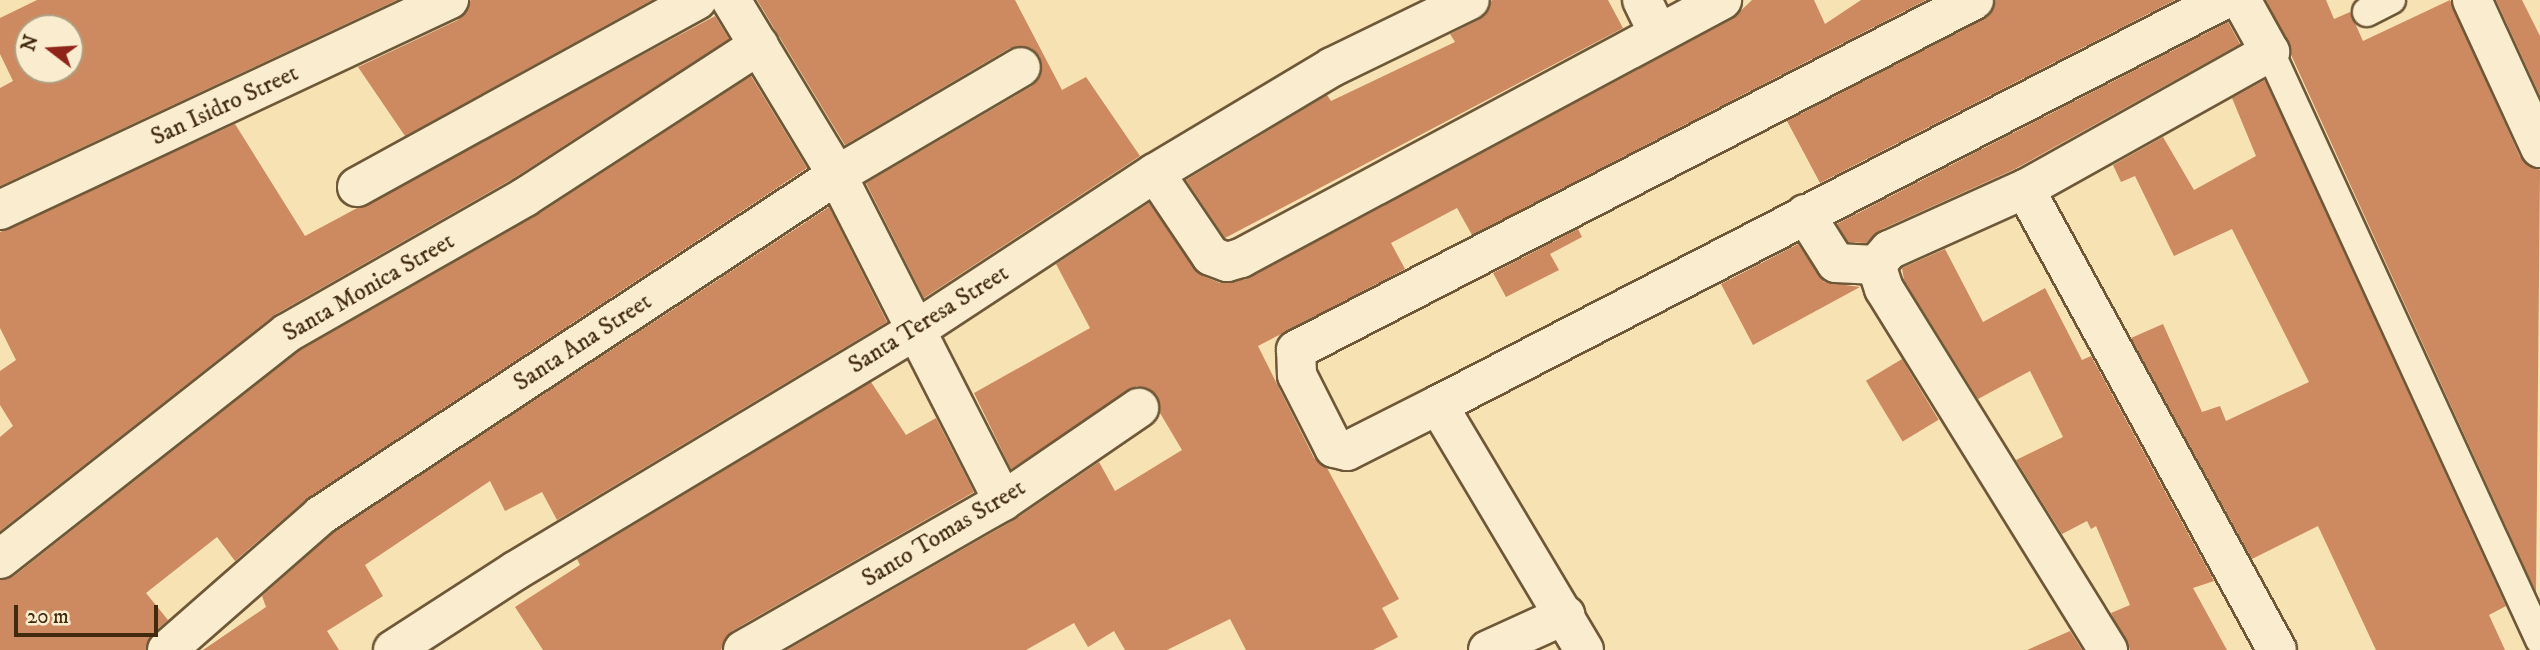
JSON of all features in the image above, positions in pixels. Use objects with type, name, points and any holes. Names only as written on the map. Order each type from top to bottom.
[{"type":"street","name":"San Isidro Street","points":[[0,210],[449,0]]},
{"type":"street","points":[[357,187],[698,0]]},
{"type":"street","points":[[731,0],[837,175],[919,328],[1003,501]]},
{"type":"street","name":"Santa Teresa Street","points":[[393,650],[515,571],[919,328],[1155,173],[1332,67],[1471,0]]},
{"type":"street","points":[[1155,173],[1211,257],[1227,262],[1241,258],[1650,17],[1722,0]]},
{"type":"street","points":[[1974,0],[1296,350],[1297,375],[1334,448],[1347,451],[2223,0]]},
{"type":"street","points":[[1877,265],[1889,250],[2025,189],[2270,52],[2241,0]]},
{"type":"street","points":[[2472,0],[2540,148]]},
{"type":"street","name":"Santa Monica Street","points":[[0,559],[288,333],[525,197],[759,45]]},
{"type":"street","name":"Santa Ana Street","points":[[167,650],[321,515],[837,175],[1021,67]]},
{"type":"street","points":[[2025,189],[2277,650]]},
{"type":"street","points":[[1805,214],[1836,263],[1877,265]]},
{"type":"street","points":[[1877,265],[1884,289],[2108,650]]},
{"type":"street","points":[[1438,405],[1584,650]]},
{"type":"street","name":"Santo Tomas Street","points":[[743,650],[1003,501],[1139,408]]},
{"type":"street","points":[[1488,650],[1565,615]]},
{"type":"lane","points":[[2270,52],[2540,640]]},
{"type":"building","points":[[37,0],[397,0],[0,186],[0,88],[13,81],[0,54],[0,18]]},
{"type":"building","points":[[471,0],[652,0],[405,136],[358,67],[458,20]]},
{"type":"building","points":[[757,0],[1015,0],[1062,90],[1086,77],[1140,156],[924,298],[866,183],[1032,86],[1040,77],[1040,57],[1031,48],[1010,48],[845,145]]},
{"type":"building","points":[[1492,0],[1608,0],[1623,28],[1225,238],[1186,180],[1327,95],[1331,101],[1455,42],[1450,34],[1480,19]]},
{"type":"building","points":[[1752,0],[1814,0],[1825,24],[1861,0],[1926,0],[1472,235],[1457,208],[1391,243],[1405,269],[1258,346],[1314,458],[1327,468],[1399,599],[1382,608],[1398,637],[1373,650],[1246,650],[1230,619],[1167,650],[1125,650],[1114,631],[1088,647],[1074,623],[1026,650],[787,650],[1014,520],[1099,462],[1115,491],[1182,450],[1160,413],[1157,395],[1137,386],[1011,469],[974,393],[1090,328],[1056,264],[1149,203],[1203,276],[1220,283],[1247,279],[1732,19]]},
{"type":"building","points":[[1996,0],[2175,0],[1820,183],[1787,121],[1984,19]]},
{"type":"building","points":[[2266,0],[2326,0],[2334,19],[2350,12],[2363,41],[2450,0],[2520,157],[2540,170],[2536,592]]},
{"type":"building","points":[[2496,0],[2522,0],[2540,36],[2540,96]]},
{"type":"building","points":[[715,16],[729,39],[514,178],[276,314],[0,531],[0,437],[13,426],[0,405],[0,371],[16,360],[0,328],[0,232],[235,124],[305,236]]},
{"type":"building","points":[[2228,22],[2240,44],[2015,169],[1880,230],[1866,243],[1848,242],[1837,224]]},
{"type":"building","points":[[751,76],[807,168],[309,497],[235,561],[217,537],[146,593],[168,620],[152,634],[146,650],[0,650],[0,580],[14,576],[299,351],[537,215]]},
{"type":"building","points":[[2265,80],[2506,606],[2489,615],[2505,650],[2376,650],[2318,526],[2252,559],[2131,338],[2163,324],[2202,412],[2220,406],[2226,421],[2309,382],[2232,229],[2174,256],[2135,176],[2121,182],[2113,165],[2163,137],[2194,190],[2256,156],[2232,98]]},
{"type":"building","points":[[829,207],[887,322],[557,520],[542,492],[505,511],[490,481],[365,565],[383,596],[327,631],[339,650],[203,650],[266,607],[262,596],[334,532]]},
{"type":"building","points":[[1578,229],[1582,237],[1550,254],[1559,270],[1506,297],[1493,273]]},
{"type":"building","points":[[1798,244],[1824,282],[1860,287],[1753,345],[1721,284]]},
{"type":"building","points":[[1945,249],[1983,322],[2045,288],[2082,360],[2091,356],[2214,581],[2193,588],[2227,650],[2130,650],[2111,613],[2130,605],[2096,526],[2091,529],[2087,521],[2062,534],[2016,460],[2063,437],[2030,371],[1978,399],[1904,280],[1902,268]]},
{"type":"building","points":[[1902,359],[1939,420],[1903,441],[1866,381]]},
{"type":"building","points":[[871,382],[906,435],[936,418],[974,492],[732,631],[721,650],[543,650],[515,607],[580,565],[577,559]]},
{"type":"building","points":[[2070,631],[2082,650],[2027,650]]}]
